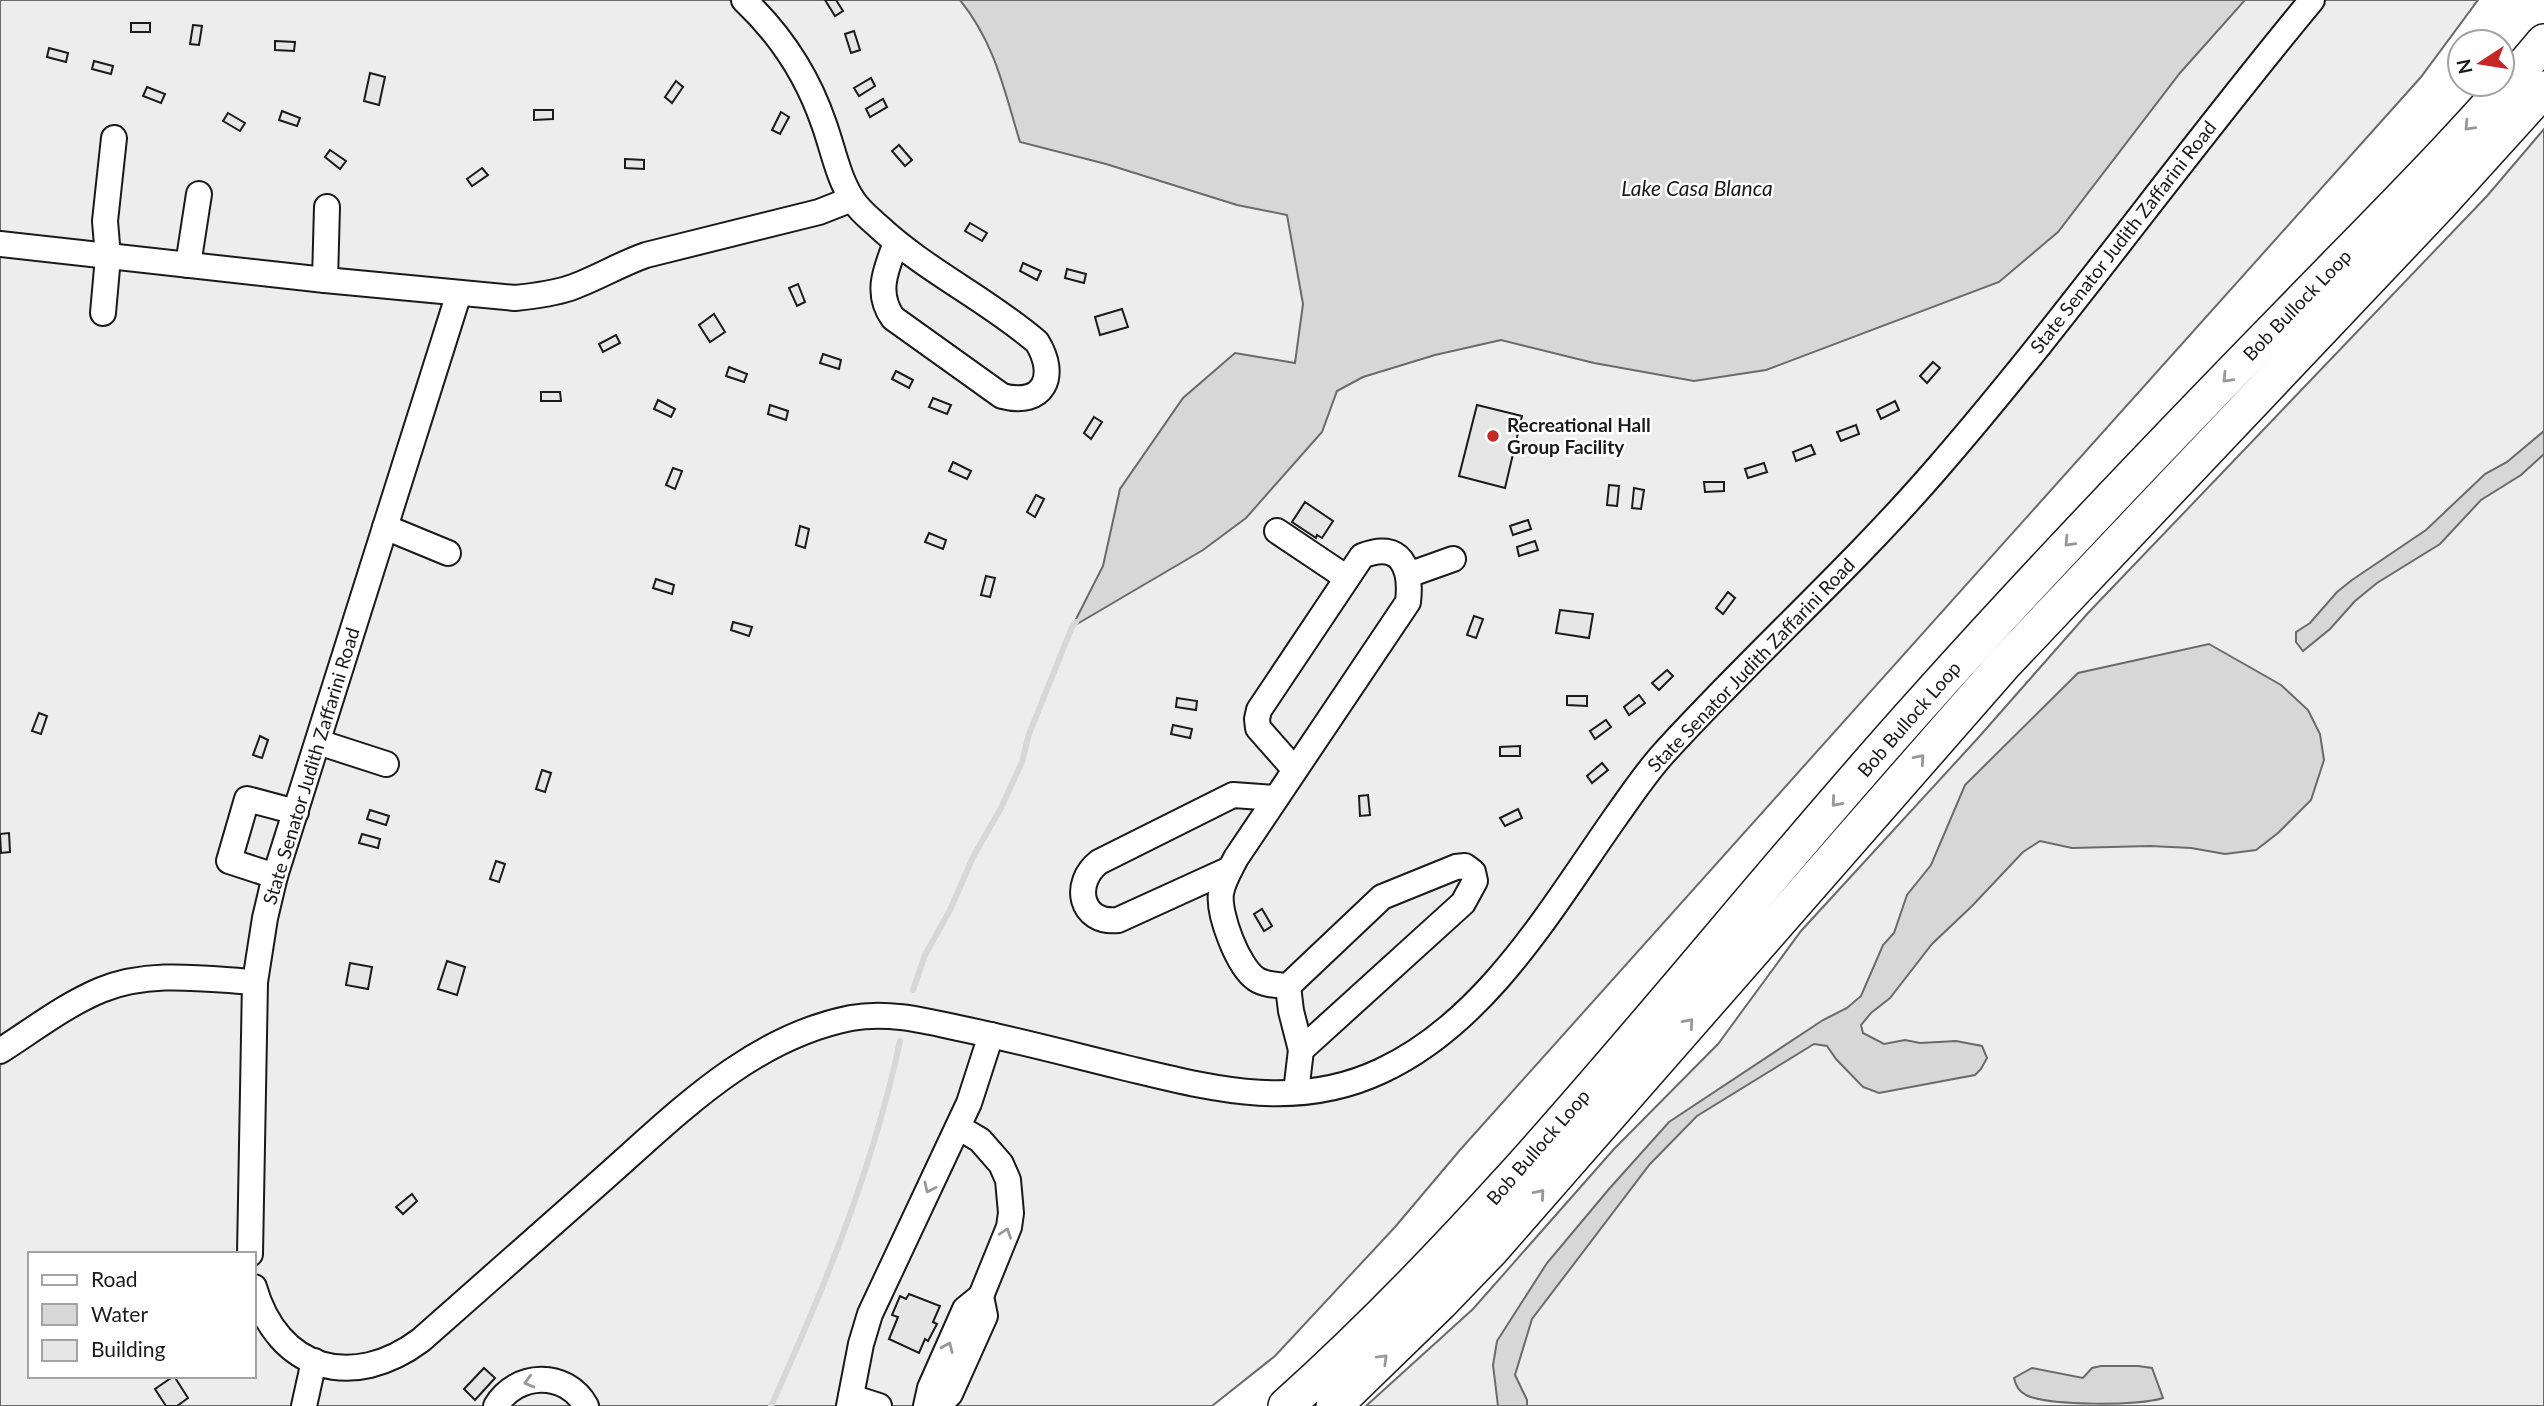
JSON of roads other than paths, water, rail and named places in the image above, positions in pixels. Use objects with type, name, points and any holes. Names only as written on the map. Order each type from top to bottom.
[{"type":"highway","name":"Bob Bullock Loop","points":[[1286,1406],[1338,1359],[1447,1250],[1946,676],[2095,514],[2413,186],[2516,76],[2544,42]]},
{"type":"highway","name":"Bob Bullock Loop","points":[[1334,1406],[1492,1249],[2004,664],[2438,206],[2544,89]]},
{"type":"street","points":[[744,0],[786,47],[802,75],[818,107],[840,173],[852,199],[895,243],[1037,342],[1046,365],[1045,383],[1041,390],[1027,398],[1002,396],[893,318],[882,293],[885,273],[895,243]]},
{"type":"street","name":"State Senator Judith Zaffarini Road","points":[[256,1294],[269,1323],[298,1353],[330,1366],[365,1367],[380,1364],[406,1351],[694,1100],[733,1070],[771,1046],[833,1023],[870,1015],[909,1018],[991,1035],[1220,1090],[1261,1094],[1297,1093],[1345,1085],[1386,1069],[1447,1030],[1478,1000],[1525,944],[1660,758],[1937,468],[2104,264],[2260,62],[2312,0]]},
{"type":"street","points":[[103,313],[108,257],[105,221],[114,138]]},
{"type":"street","points":[[188,265],[199,194]]},
{"type":"street","points":[[0,244],[515,298],[551,293],[577,285],[646,255],[819,212],[852,199]]},
{"type":"street","points":[[325,279],[327,207]]},
{"type":"street","name":"State Senator Judith Zaffarini Road","points":[[250,1252],[255,982],[265,918],[275,876],[459,293]]},
{"type":"street","points":[[386,527],[448,552]]},
{"type":"street","points":[[1278,531],[1347,578]]},
{"type":"street","points":[[1295,770],[1258,728],[1259,710],[1362,556],[1376,551],[1389,551],[1399,558],[1408,575],[1408,602],[1230,869],[1221,892],[1221,902],[1240,961],[1248,972],[1257,980],[1271,985],[1288,986],[1387,893],[1456,867],[1465,866],[1473,872],[1475,881],[1463,903],[1301,1050]]},
{"type":"street","points":[[1408,575],[1454,559]]},
{"type":"street","points":[[318,742],[386,764]]},
{"type":"street","points":[[1230,869],[1118,920],[1110,921],[1098,917],[1087,906],[1083,894],[1084,879],[1099,862],[1233,795],[1276,798]]},
{"type":"street","points":[[275,876],[229,861],[247,799],[296,812]]},
{"type":"street","points":[[0,1051],[73,1004],[116,985],[163,977],[255,982]]},
{"type":"street","points":[[1288,986],[1301,1050],[1297,1093]]},
{"type":"street","points":[[879,1406],[850,1401],[870,1314],[958,1127],[976,1084],[991,1035]]},
{"type":"street","points":[[926,1406],[930,1388],[965,1309],[981,1296],[1009,1227],[1011,1197],[1008,1180],[996,1156],[979,1140],[958,1127]]},
{"type":"street","points":[[938,1406],[950,1394],[985,1316],[981,1296]]},
{"type":"street","points":[[304,1406],[314,1361]]},
{"type":"street","points":[[496,1406],[508,1391],[522,1382],[538,1378],[555,1380],[570,1387],[586,1406]]},
{"type":"water","name":"Lake Casa Blanca","points":[[960,0],[2245,0],[2180,73],[2058,232],[1999,282],[1766,370],[1694,381],[1594,363],[1501,340],[1435,355],[1363,377],[1337,391],[1322,432],[1246,518],[1203,550],[1072,627],[1103,566],[1120,489],[1183,398],[1235,353],[1295,363],[1303,304],[1287,215],[1237,205],[1106,164],[1020,142],[990,50]]},
{"type":"water","points":[[2544,431],[2544,454],[2521,475],[2481,500],[2440,544],[2377,583],[2303,651],[2296,642],[2296,632],[2310,623],[2337,592],[2426,530],[2485,474],[2507,462]]},
{"type":"water","points":[[2209,644],[2281,685],[2308,710],[2320,734],[2324,760],[2311,800],[2278,833],[2256,850],[2225,854],[2191,848],[2150,846],[2072,848],[2040,841],[2023,852],[1932,944],[1890,998],[1861,1025],[1863,1033],[1884,1044],[1905,1040],[1920,1043],[1956,1041],[1982,1046],[1987,1058],[1981,1069],[1975,1075],[1879,1093],[1863,1087],[1827,1046],[1814,1044],[1697,1116],[1650,1164],[1532,1319],[1515,1375],[1527,1400],[1527,1406],[1498,1406],[1493,1365],[1497,1341],[1547,1263],[1669,1122],[1823,1020],[1847,1008],[1861,996],[1883,945],[1894,933],[1907,895],[1931,865],[1965,785],[2078,673]]},
{"type":"water","points":[[2032,1368],[2083,1378],[2092,1368],[2152,1368],[2163,1398],[2116,1403],[2073,1403],[2037,1399],[2021,1392],[2014,1378]]},
{"type":"waterway","points":[[913,990],[925,955],[950,910],[974,855],[1001,808],[1022,762],[1029,734],[1076,622]]},
{"type":"waterway","points":[[771,1406],[810,1317],[862,1181],[900,1041]]},
{"type":"place","name":"Recreational Hall Group Facility","points":[[1493,436]]}]
